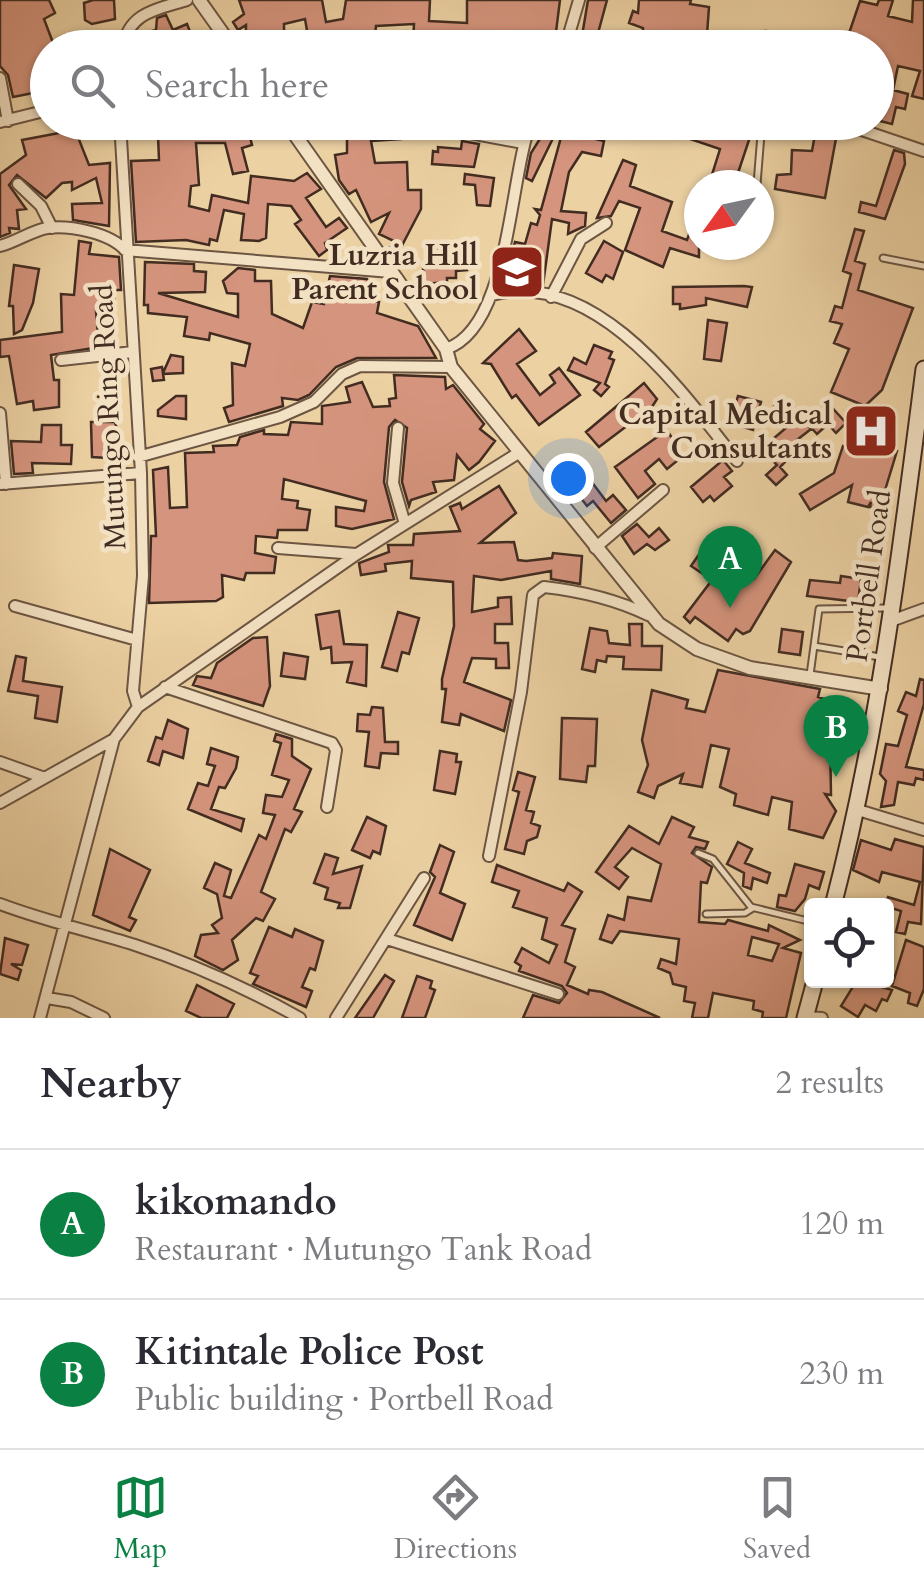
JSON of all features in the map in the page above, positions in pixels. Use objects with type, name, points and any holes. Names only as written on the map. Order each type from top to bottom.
[{"type":"main road","name":"Portbell Road","points":[[836,898],[858,810],[886,659],[924,368]]},
{"type":"main road","points":[[805,1018],[812,988]]},
{"type":"street","points":[[128,30],[144,13],[199,0],[220,30]]},
{"type":"street","points":[[570,30],[579,0]]},
{"type":"street","points":[[0,78],[4,122],[30,112]]},
{"type":"street","name":"Mutungo Ring Road","points":[[121,140],[141,473],[142,576],[133,691],[138,707]]},
{"type":"street","points":[[299,140],[446,349],[451,367],[648,615]]},
{"type":"street","points":[[446,349],[466,341],[492,296],[515,202],[523,142],[512,140]]},
{"type":"street","points":[[891,140],[924,151]]},
{"type":"street","points":[[18,184],[41,206],[52,228]]},
{"type":"street","points":[[551,297],[581,239],[606,223]]},
{"type":"street","points":[[0,246],[52,228],[115,238],[125,250],[392,272]]},
{"type":"street","points":[[492,296],[504,292],[576,301],[604,315],[696,410],[736,461]]},
{"type":"street","points":[[61,360],[133,352]]},
{"type":"street","points":[[138,457],[280,417],[314,402],[342,374],[360,366],[451,367]]},
{"type":"street","points":[[0,412],[3,484],[141,473]]},
{"type":"street","points":[[398,428],[399,454],[393,482],[405,524]]},
{"type":"street","points":[[40,1018],[114,740],[138,707],[357,554],[520,452]]},
{"type":"street","points":[[595,548],[664,490]]},
{"type":"street","points":[[278,548],[357,554]]},
{"type":"street","points":[[489,856],[518,707],[533,595],[544,587],[625,604],[719,658],[881,689]]},
{"type":"street","points":[[15,606],[136,640]]},
{"type":"street","points":[[892,614],[924,609]]},
{"type":"street","points":[[165,687],[332,743],[336,750],[327,806]]},
{"type":"street","points":[[0,803],[114,740]]},
{"type":"street","points":[[0,762],[42,777]]},
{"type":"street","points":[[858,810],[924,830]]},
{"type":"street","points":[[336,1018],[424,878]]},
{"type":"street","points":[[0,904],[64,928],[164,955],[244,988],[300,1018]]},
{"type":"street","points":[[387,939],[558,994]]},
{"type":"street","points":[[47,998],[71,1002],[104,1018]]},
{"type":"street","points":[[805,1018],[822,1018]]},
{"type":"lane","points":[[758,170],[761,140]]},
{"type":"lane","points":[[883,258],[924,266]]},
{"type":"lane","points":[[810,678],[819,609],[892,614]]},
{"type":"lane","points":[[861,651],[864,611]]},
{"type":"lane","points":[[814,646],[861,651],[886,659]]},
{"type":"lane","points":[[698,853],[713,859],[740,899],[753,908],[804,920]]},
{"type":"lane","points":[[706,914],[745,913],[753,908]]},
{"type":"building","points":[[0,0],[49,0],[55,13],[44,19],[48,30],[30,30],[30,94],[13,97],[8,75],[0,66]]},
{"type":"building","points":[[114,0],[115,19],[92,24],[85,20],[84,3]]},
{"type":"building","points":[[239,0],[322,0],[326,22],[343,19],[346,0],[430,0],[429,21],[467,23],[467,0],[560,0],[556,30],[414,30],[414,24],[376,26],[376,30],[307,30],[305,19],[284,24],[284,30],[246,30],[246,25],[238,30],[233,22],[244,14]]},
{"type":"building","points":[[588,0],[607,0],[599,30],[583,30]]},
{"type":"building","points":[[639,0],[691,0],[690,4],[709,7],[707,30],[643,30],[629,23],[633,11],[638,13]]},
{"type":"building","points":[[879,0],[893,0],[888,16],[912,22],[913,0],[924,0],[924,99],[912,96],[920,71],[898,66],[894,85],[894,30],[850,30],[860,1],[877,5]]},
{"type":"building","points":[[166,15],[173,30],[156,30],[157,18]]},
{"type":"building","points":[[894,90],[908,94],[905,109],[896,107],[894,116]]},
{"type":"building","points":[[22,140],[79,140],[89,165],[110,163],[109,226],[73,220],[72,204],[102,203],[96,178],[72,190],[72,182],[62,183],[46,198],[17,175],[9,185],[26,209],[17,210],[19,229],[9,228],[10,233],[0,237],[0,174],[26,155]]},
{"type":"building","points":[[158,140],[251,140],[252,145],[242,148],[248,171],[233,174],[225,143],[196,143],[199,185],[191,186],[189,206],[209,211],[212,195],[248,203],[251,176],[294,181],[307,173],[321,189],[306,198],[326,227],[339,218],[347,228],[325,243],[327,250],[319,256],[295,224],[301,220],[291,206],[268,204],[266,238],[259,241],[241,240],[244,214],[224,210],[217,241],[210,239],[209,245],[186,240],[136,242],[131,161],[159,160]]},
{"type":"building","points":[[347,140],[386,140],[371,141],[375,163],[407,162],[408,190],[421,190],[421,209],[396,257],[388,249],[396,242],[379,234],[389,213],[371,222],[356,190],[349,194],[339,180],[335,155],[347,153]]},
{"type":"building","points":[[539,140],[552,140],[532,181],[526,178],[531,153]]},
{"type":"building","points":[[560,140],[604,141],[601,156],[582,152],[569,172],[561,211],[586,213],[585,226],[568,234],[569,223],[552,219],[543,285],[512,280],[518,255],[512,254],[515,242],[525,244],[531,223],[537,225],[540,215],[535,209],[541,210]]},
{"type":"building","points":[[693,140],[749,140],[739,170],[713,170],[720,149]]},
{"type":"building","points":[[814,140],[836,140],[825,198],[775,189],[777,175],[791,174],[792,150],[812,151]]},
{"type":"building","points":[[462,141],[479,144],[474,167],[432,164],[433,151],[438,152],[438,147],[461,149]]},
{"type":"building","points":[[894,150],[904,153],[905,164],[885,219],[859,212],[861,202],[876,206]]},
{"type":"building","points":[[623,160],[636,165],[630,186],[672,202],[662,231],[684,239],[684,252],[670,248],[663,267],[625,250],[640,208],[619,201],[611,216],[597,218]]},
{"type":"building","points":[[465,174],[494,178],[490,206],[477,205],[475,185],[464,184]]},
{"type":"building","points":[[855,229],[864,231],[855,261],[865,264],[858,290],[913,308],[882,390],[865,406],[831,392],[849,349],[834,343],[842,324],[830,321],[835,306],[842,308],[851,274],[843,271]]},
{"type":"building","points":[[79,241],[91,243],[89,254],[119,257],[121,290],[114,290],[115,310],[96,311],[99,347],[51,355],[54,380],[59,380],[59,407],[34,410],[33,401],[17,404],[9,356],[0,357],[0,340],[62,332],[61,294],[74,295]]},
{"type":"building","points":[[604,241],[623,252],[613,279],[606,275],[602,282],[586,273]]},
{"type":"building","points":[[465,243],[467,270],[456,271],[456,278],[447,278],[447,282],[424,284],[423,268],[438,268],[436,245]]},
{"type":"building","points":[[145,262],[194,264],[194,271],[206,272],[205,292],[158,293],[238,317],[238,294],[227,293],[223,281],[238,268],[255,270],[255,281],[271,281],[272,314],[303,328],[312,302],[324,304],[330,276],[367,279],[373,288],[355,299],[379,302],[377,313],[418,326],[436,358],[357,358],[336,367],[309,395],[298,400],[282,398],[283,406],[229,422],[224,408],[233,405],[232,363],[245,366],[250,344],[210,333],[209,340],[184,336],[187,317],[148,313],[148,305],[144,305]]},
{"type":"building","points":[[14,265],[39,269],[33,303],[22,330],[14,334],[13,306],[9,306]]},
{"type":"building","points":[[673,287],[752,287],[747,307],[706,298],[706,305],[680,309],[680,304],[673,304]]},
{"type":"building","points":[[708,320],[727,323],[721,361],[704,359]]},
{"type":"building","points":[[519,329],[536,351],[517,364],[540,395],[555,383],[550,375],[559,368],[580,395],[539,425],[516,395],[512,398],[491,364],[483,363]]},
{"type":"building","points":[[594,345],[612,352],[609,358],[614,360],[605,384],[609,387],[601,396],[594,390],[600,383],[568,370],[574,358],[586,364]]},
{"type":"building","points":[[171,355],[183,357],[183,373],[163,374],[164,380],[153,381],[151,369],[162,367],[163,373]]},
{"type":"building","points":[[394,375],[445,377],[446,389],[453,385],[484,424],[480,429],[495,441],[479,462],[469,470],[457,455],[454,480],[433,482],[436,492],[411,500],[409,506],[402,482],[407,428],[395,420],[389,427],[384,482],[394,519],[352,529],[336,526],[336,507],[364,511],[366,501],[284,479],[282,499],[298,501],[297,508],[310,510],[307,530],[278,530],[277,538],[256,536],[255,553],[276,557],[274,573],[246,573],[244,580],[222,575],[223,597],[216,601],[149,603],[151,536],[156,536],[153,470],[168,467],[170,508],[187,507],[185,453],[214,452],[213,446],[237,445],[240,437],[264,430],[264,434],[288,435],[291,422],[322,424],[322,406],[350,402],[346,387],[362,382],[373,407],[390,406],[389,399],[396,398]]},
{"type":"building","points":[[644,383],[657,399],[652,407],[599,447],[586,432]]},
{"type":"building","points":[[176,396],[186,396],[186,419],[158,416],[158,410]]},
{"type":"building","points":[[738,396],[761,402],[753,430],[730,423]]},
{"type":"building","points":[[782,399],[811,429],[784,450],[790,457],[780,467],[787,475],[776,485],[766,475],[777,465],[769,457],[780,447],[773,439],[786,428],[768,412]]},
{"type":"building","points":[[827,402],[846,423],[836,433],[828,424],[817,434],[807,423]]},
{"type":"building","points":[[868,417],[889,422],[883,448],[897,451],[882,500],[890,502],[887,512],[870,507],[871,502],[868,507],[848,502],[852,485],[810,510],[800,494],[834,473],[843,446],[860,452]]},
{"type":"building","points":[[91,422],[115,422],[124,459],[92,457]]},
{"type":"building","points":[[42,425],[61,425],[61,445],[72,445],[71,464],[32,463],[33,473],[14,474],[11,441],[41,442]]},
{"type":"building","points":[[667,430],[683,456],[667,469],[659,459],[645,471],[655,484],[638,498],[615,467]]},
{"type":"building","points":[[723,460],[732,471],[724,477],[732,486],[714,501],[710,496],[703,502],[691,487]]},
{"type":"building","points":[[591,481],[606,501],[613,495],[626,510],[611,523],[593,501],[587,506],[577,493]]},
{"type":"building","points":[[499,486],[516,513],[480,543],[514,542],[518,560],[552,558],[553,553],[582,556],[580,584],[551,579],[551,571],[501,580],[474,576],[472,612],[498,607],[498,598],[511,597],[512,624],[495,624],[495,643],[508,643],[509,668],[496,668],[496,659],[472,658],[464,682],[511,700],[504,731],[461,714],[459,725],[442,722],[446,689],[442,689],[442,679],[454,626],[453,582],[411,578],[412,561],[385,564],[386,571],[361,575],[359,563],[389,552],[388,545],[413,545],[414,534],[460,531],[450,507],[460,503],[462,509]]},
{"type":"building","points":[[637,524],[649,537],[659,528],[669,540],[655,550],[647,544],[634,554],[622,536]]},
{"type":"building","points":[[707,543],[754,579],[775,550],[791,562],[750,631],[743,634],[736,629],[728,641],[695,617],[690,623],[684,617],[712,580],[691,566]]},
{"type":"building","points":[[841,576],[861,579],[858,602],[807,596],[810,580],[840,583]]},
{"type":"building","points":[[339,611],[344,644],[367,645],[366,686],[347,682],[352,662],[332,663],[331,647],[321,649],[316,615]]},
{"type":"building","points":[[398,612],[419,618],[409,654],[402,652],[397,671],[382,667]]},
{"type":"building","points":[[629,624],[642,624],[642,646],[662,646],[661,670],[623,669],[624,657],[607,656],[606,662],[597,660],[595,672],[582,669],[590,628],[607,631],[609,643],[630,645]]},
{"type":"building","points":[[782,629],[803,632],[800,655],[779,652]]},
{"type":"building","points":[[267,637],[270,686],[263,706],[193,685],[197,676],[211,678],[217,663],[253,638]]},
{"type":"building","points":[[284,653],[308,657],[305,679],[281,676]]},
{"type":"building","points":[[16,656],[26,658],[23,681],[62,687],[57,722],[35,718],[38,696],[8,691]]},
{"type":"building","points":[[718,670],[820,689],[818,697],[842,705],[834,737],[830,736],[831,795],[825,794],[836,811],[823,838],[789,829],[792,802],[772,797],[768,815],[734,805],[736,794],[720,787],[729,749],[711,745],[702,787],[680,783],[683,774],[658,786],[654,798],[638,792],[648,765],[642,740],[652,690],[688,700],[686,708],[705,712]]},
{"type":"building","points":[[920,679],[924,680],[924,704],[906,767],[924,770],[924,780],[916,778],[914,785],[898,782],[894,805],[881,807],[886,781],[880,774],[886,744],[898,746],[907,715],[898,711],[906,692],[916,696]]},
{"type":"building","points":[[372,707],[383,708],[385,742],[398,742],[398,754],[381,753],[379,768],[365,766],[369,732],[357,731],[358,714],[370,715]]},
{"type":"building","points":[[562,718],[597,719],[595,766],[588,766],[586,782],[560,779]]},
{"type":"building","points":[[168,720],[188,729],[183,758],[163,751],[159,765],[148,761],[156,737],[162,739]]},
{"type":"building","points":[[276,734],[292,739],[292,756],[311,769],[294,809],[302,812],[291,832],[285,829],[261,892],[275,899],[263,921],[256,918],[232,940],[238,960],[223,970],[195,956],[201,935],[218,933],[212,925],[222,918],[217,894],[204,888],[215,863],[231,870],[224,896],[231,898],[259,835],[266,839],[275,815],[263,813],[266,795],[282,797],[289,780],[272,775],[281,743],[274,741]]},
{"type":"building","points":[[211,748],[238,757],[236,768],[225,788],[219,787],[211,809],[244,819],[241,831],[188,809],[198,783],[208,786],[215,766],[207,764]]},
{"type":"building","points":[[440,751],[457,754],[456,762],[461,762],[455,794],[434,790]]},
{"type":"building","points":[[518,772],[535,777],[526,810],[534,812],[531,823],[540,826],[537,837],[527,841],[524,854],[505,849],[519,792],[513,790]]},
{"type":"building","points":[[367,817],[386,826],[380,854],[373,851],[370,858],[352,850]]},
{"type":"building","points":[[672,817],[694,827],[689,837],[708,842],[705,849],[696,847],[692,853],[712,867],[707,883],[701,882],[699,922],[725,924],[728,920],[768,931],[769,925],[800,940],[783,948],[801,953],[786,1018],[762,1018],[763,1012],[753,1009],[754,1001],[713,993],[708,1018],[692,1018],[695,1003],[684,1001],[686,987],[673,984],[670,973],[658,968],[661,959],[676,964],[679,939],[620,931],[612,943],[600,939],[608,915],[624,920],[628,897],[651,901],[661,864],[632,848],[615,867],[628,877],[619,889],[596,872],[629,826],[659,844]],"holes":[[[752,937],[779,944],[772,961],[748,955]]]},
{"type":"building","points":[[895,839],[924,847],[921,924],[908,922],[905,934],[896,932],[901,911],[894,909],[894,899],[914,905],[920,882],[882,872],[879,882],[853,870],[861,840],[891,850]]},
{"type":"building","points":[[738,842],[752,849],[745,863],[770,873],[767,883],[753,878],[751,889],[743,886],[744,873],[727,864]]},
{"type":"building","points":[[440,845],[454,852],[440,893],[465,904],[452,940],[414,925],[435,877],[430,872]]},
{"type":"building","points":[[110,849],[150,870],[129,917],[136,920],[130,931],[93,915]]},
{"type":"building","points":[[325,854],[338,858],[333,874],[362,866],[350,908],[338,908],[340,903],[325,899],[328,888],[314,883]]},
{"type":"building","points":[[795,864],[824,872],[819,889],[809,885],[795,911],[777,907],[779,895],[786,896]]},
{"type":"building","points":[[497,865],[564,891],[568,883],[582,892],[562,925],[575,929],[565,962],[575,967],[567,985],[588,994],[589,990],[602,992],[660,1018],[523,1018],[533,995],[559,1003],[567,993],[562,986],[519,971],[521,966],[515,962],[522,948],[549,963],[557,945],[542,939],[547,918],[513,907],[519,891],[492,882]]},
{"type":"building","points":[[269,927],[292,937],[295,929],[323,941],[315,970],[310,968],[302,987],[312,991],[306,1007],[253,984],[258,976],[250,973]]},
{"type":"building","points":[[5,938],[28,945],[22,965],[11,964],[21,970],[18,980],[0,974]]},
{"type":"building","points":[[906,940],[924,947],[924,989],[917,1006],[908,1003],[910,993],[894,987]]},
{"type":"building","points":[[385,975],[394,981],[373,1018],[355,1018]]},
{"type":"building","points":[[417,976],[432,981],[430,988],[435,990],[425,1018],[402,1018]]},
{"type":"building","points":[[197,985],[234,1004],[227,1018],[201,1018],[186,1011]]},
{"type":"building","points":[[852,988],[892,990],[876,1011],[865,1005],[858,1017],[841,1006]]},
{"type":"place","name":"Luzria Hill Parent School","points":[[517,272]]},
{"type":"place","name":"Capital Medical Consultants","points":[[871,431]]},
{"type":"place","name":"kikomando","points":[[730,608]]},
{"type":"place","name":"Kitintale Police Post","points":[[836,777]]}]
